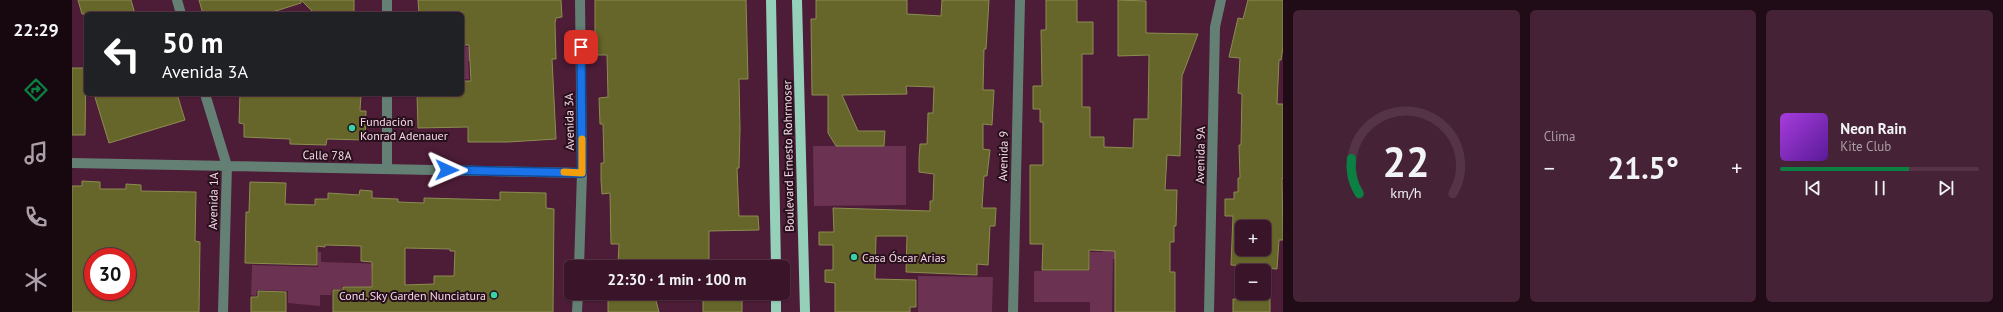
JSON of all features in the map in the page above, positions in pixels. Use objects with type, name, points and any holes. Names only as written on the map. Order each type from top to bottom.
[{"type":"main road","name":"Boulevard Ernesto Rohrmoser","points":[[771,0],[776,260]]},
{"type":"main road","name":"Boulevard Ernesto Rohrmoser","points":[[797,0],[805,312]]},
{"type":"main road","points":[[776,300],[776,312]]},
{"type":"street","points":[[177,0],[180,12]]},
{"type":"street","points":[[386,0],[387,12]]},
{"type":"street","name":"Avenida 3A","points":[[579,260],[582,173],[580,0]]},
{"type":"street","name":"Avenida 9","points":[[1013,312],[1020,0]]},
{"type":"street","name":"Avenida 9A","points":[[1209,312],[1215,27],[1221,0]]},
{"type":"street","name":"Avenida 1A","points":[[206,96],[227,166],[223,312]]},
{"type":"street","points":[[387,96],[387,169]]},
{"type":"street","name":"Calle 78A","points":[[72,163],[582,173]]},
{"type":"street","points":[[577,312],[578,300]]},
{"type":"shaded area","points":[[464,47],[472,47],[473,61],[468,61],[469,79],[464,79]]},
{"type":"shaded area","points":[[813,146],[906,146],[906,205],[814,206]]},
{"type":"shaded area","points":[[1103,235],[1111,235],[1120,259],[1113,259],[1112,312],[1090,312],[1090,302],[1034,302],[1034,271],[1090,271],[1090,252],[1103,252]]},
{"type":"shaded area","points":[[318,252],[321,252],[321,262],[385,264],[384,269],[371,269],[371,287],[342,286],[342,289],[332,289],[331,295],[320,295],[320,306],[288,303],[288,291],[257,290],[256,296],[251,295],[252,265],[318,267]]},
{"type":"shaded area","points":[[918,276],[993,277],[992,312],[918,312]]},
{"type":"building","points":[[78,0],[131,0],[134,12],[84,12],[84,14],[82,14]]},
{"type":"building","points":[[199,0],[301,0],[301,3],[272,12],[202,12]]},
{"type":"building","points":[[301,0],[354,0],[354,12],[313,12]]},
{"type":"building","points":[[418,0],[561,0],[562,17],[556,18],[555,23],[556,59],[552,59],[556,139],[508,142],[468,142],[468,127],[418,128],[417,96],[464,96],[464,81],[471,81],[469,45],[464,45],[464,12],[419,12]]},
{"type":"building","points":[[595,0],[746,0],[748,79],[739,79],[740,129],[739,168],[737,168],[739,216],[758,216],[759,230],[709,231],[709,260],[618,260],[619,244],[611,244],[610,193],[602,194],[601,180],[601,163],[604,163],[603,124],[600,124],[599,98],[608,97],[607,55],[595,55]]},
{"type":"building","points":[[816,0],[907,0],[907,14],[941,16],[942,0],[989,0],[986,49],[984,49],[983,90],[994,90],[992,125],[983,124],[983,149],[990,150],[987,176],[984,176],[982,208],[996,208],[995,226],[990,226],[988,265],[977,264],[977,275],[906,272],[907,236],[876,236],[875,279],[916,280],[916,307],[910,307],[910,312],[835,312],[835,283],[825,282],[825,270],[833,270],[833,245],[819,245],[819,232],[834,232],[833,208],[930,211],[930,201],[933,201],[934,174],[919,172],[919,158],[920,144],[927,144],[928,113],[933,113],[934,87],[906,86],[907,94],[842,95],[858,131],[885,131],[884,146],[836,146],[828,133],[828,95],[812,95],[811,19],[816,19]]},
{"type":"building","points":[[1046,0],[1077,0],[1077,22],[1093,22],[1093,54],[1082,54],[1082,107],[1090,107],[1090,137],[1104,137],[1104,147],[1133,148],[1134,119],[1148,119],[1149,55],[1118,56],[1118,0],[1146,1],[1146,33],[1198,34],[1182,76],[1180,156],[1167,155],[1165,190],[1177,190],[1174,242],[1170,242],[1170,272],[1175,272],[1175,312],[1115,312],[1115,251],[1089,250],[1089,270],[1042,270],[1043,244],[1030,244],[1030,165],[1043,165],[1043,122],[1040,122],[1040,109],[1033,109],[1033,86],[1042,86],[1041,30],[1046,30]]},
{"type":"building","points":[[1248,0],[1283,0],[1283,47],[1281,60],[1279,60],[1277,104],[1283,104],[1283,240],[1279,240],[1277,269],[1271,268],[1271,264],[1231,265],[1233,216],[1225,216],[1225,199],[1234,199],[1234,192],[1238,192],[1238,178],[1240,178],[1239,145],[1241,145],[1242,94],[1238,93],[1240,58],[1229,57],[1238,18],[1243,19]]},
{"type":"building","points":[[72,68],[84,68],[85,135],[72,135]]},
{"type":"building","points":[[95,96],[178,96],[185,120],[109,143]]},
{"type":"building","points":[[240,96],[361,96],[360,111],[366,111],[365,140],[327,139],[326,145],[290,144],[290,139],[244,137],[244,124],[239,123]]},
{"type":"building","points":[[82,181],[100,182],[100,189],[126,189],[126,184],[141,185],[141,191],[196,192],[195,241],[200,242],[199,312],[72,312],[72,186],[82,186]]},
{"type":"building","points":[[250,182],[286,183],[285,204],[315,205],[315,199],[328,199],[328,193],[359,195],[360,190],[372,191],[372,198],[398,199],[398,202],[424,203],[424,198],[500,200],[500,192],[546,193],[546,208],[554,209],[553,312],[333,312],[333,290],[343,290],[343,287],[372,287],[372,262],[361,261],[361,246],[317,246],[317,265],[245,263],[246,212],[249,212]],"holes":[[[405,248],[450,249],[450,251],[455,251],[454,276],[434,276],[434,284],[405,285]]]},
{"type":"building","points":[[258,291],[286,292],[286,312],[251,312],[251,297],[258,297]]},
{"type":"building","points":[[1233,299],[1270,300],[1270,312],[1233,312]]},
{"type":"building","points":[[608,300],[656,300],[659,312],[608,312]]},
{"type":"building","points":[[703,300],[742,300],[742,312],[703,312]]},
{"type":"slow traffic","points":[[564,172],[582,173],[582,139]]},
{"type":"place","name":"Fundación Konrad Adenauer","points":[[352,128]]},
{"type":"place","name":"Casa Óscar Arias","points":[[854,257]]},
{"type":"place","name":"Cond. Sky Garden Nunciatura","points":[[494,295]]},
{"type":"route","points":[[447,170],[582,173],[581,47]]}]
